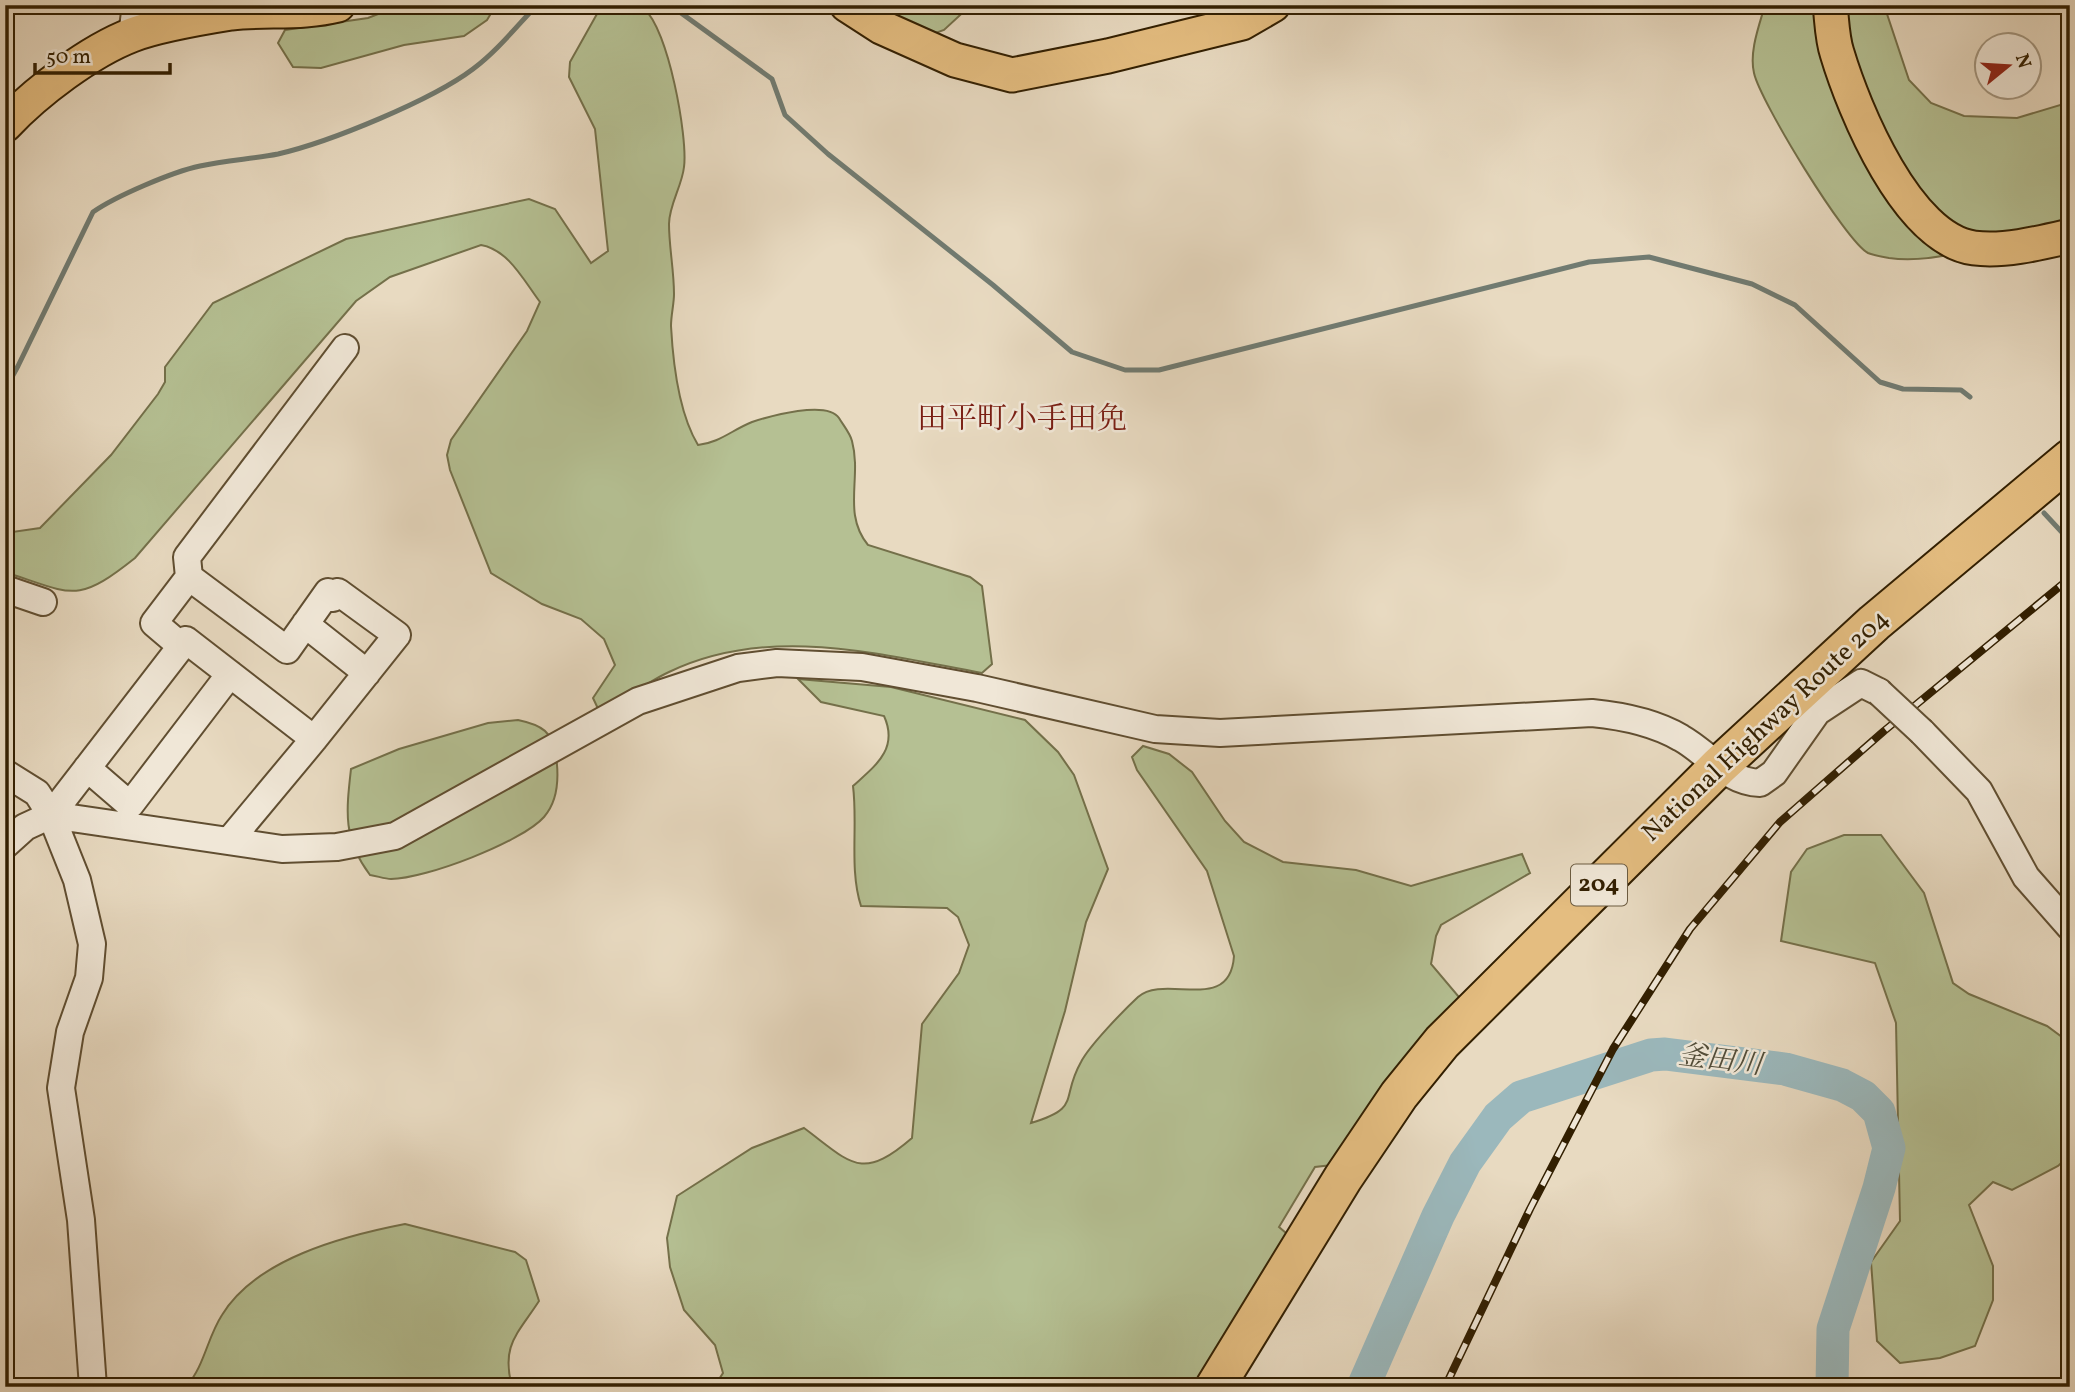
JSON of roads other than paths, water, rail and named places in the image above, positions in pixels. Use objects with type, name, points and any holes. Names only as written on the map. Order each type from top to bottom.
[{"type":"highway","name":"National Highway Route 204","points":[[1215,1387],[1343,1178],[1399,1095],[1442,1042],[1719,766],[1874,623],[2070,459]]},
{"type":"main road","points":[[5,125],[22,107],[134,20],[232,13],[310,12],[338,5]]},
{"type":"main road","points":[[847,5],[881,27],[955,60],[1012,75],[1108,56],[1242,23],[1273,5]]},
{"type":"main road","points":[[1830,5],[1836,52],[1872,145],[1900,191],[1929,227],[1972,248],[2003,248],[2070,236]]},
{"type":"street","points":[[181,646],[154,623],[189,577],[187,557],[345,348]]},
{"type":"street","points":[[189,577],[286,650],[328,592],[333,597],[338,592],[397,635],[229,841]]},
{"type":"street","points":[[5,589],[43,602]]},
{"type":"street","points":[[305,624],[367,673]]},
{"type":"street","points":[[5,845],[26,827],[51,815],[186,640],[314,739]]},
{"type":"street","points":[[51,815],[282,849],[323,848],[396,836],[638,701],[738,668],[777,663],[862,667],[977,688],[1155,729],[1177,731],[1220,733],[1592,713],[1641,721],[1666,730],[1742,781],[1760,783],[1768,780],[1817,712],[1861,683],[1879,692],[1979,791],[2026,877],[2070,927]]},
{"type":"street","points":[[87,768],[130,805],[230,674]]},
{"type":"street","points":[[5,773],[37,793],[51,815],[76,880],[92,944],[89,978],[70,1032],[61,1087],[81,1220],[93,1387]]},
{"type":"waterway","points":[[5,381],[12,377],[18,366],[93,212],[130,192],[175,173],[300,148],[352,130],[433,94],[482,62],[537,5]]},
{"type":"waterway","points":[[670,5],[772,79],[785,115],[828,154],[993,285],[1072,352],[1125,370],[1159,370],[1589,262],[1649,257],[1752,284],[1795,305],[1880,382],[1903,389],[1961,390],[1970,397]]},
{"type":"waterway","points":[[2044,513],[2070,541]]},
{"type":"waterway","name":"釜田川","points":[[1363,1387],[1438,1216],[1465,1163],[1498,1117],[1521,1097],[1651,1055],[1665,1054],[1785,1069],[1842,1085],[1863,1096],[1879,1112],[1889,1148],[1879,1188],[1833,1329],[1832,1387]]},
{"type":"railway","points":[[1445,1387],[1530,1209],[1613,1049],[1690,929],[1780,822],[1884,731],[2070,578]]},
{"type":"district","name":"田平町小手田免","points":[[1022,420]]}]
